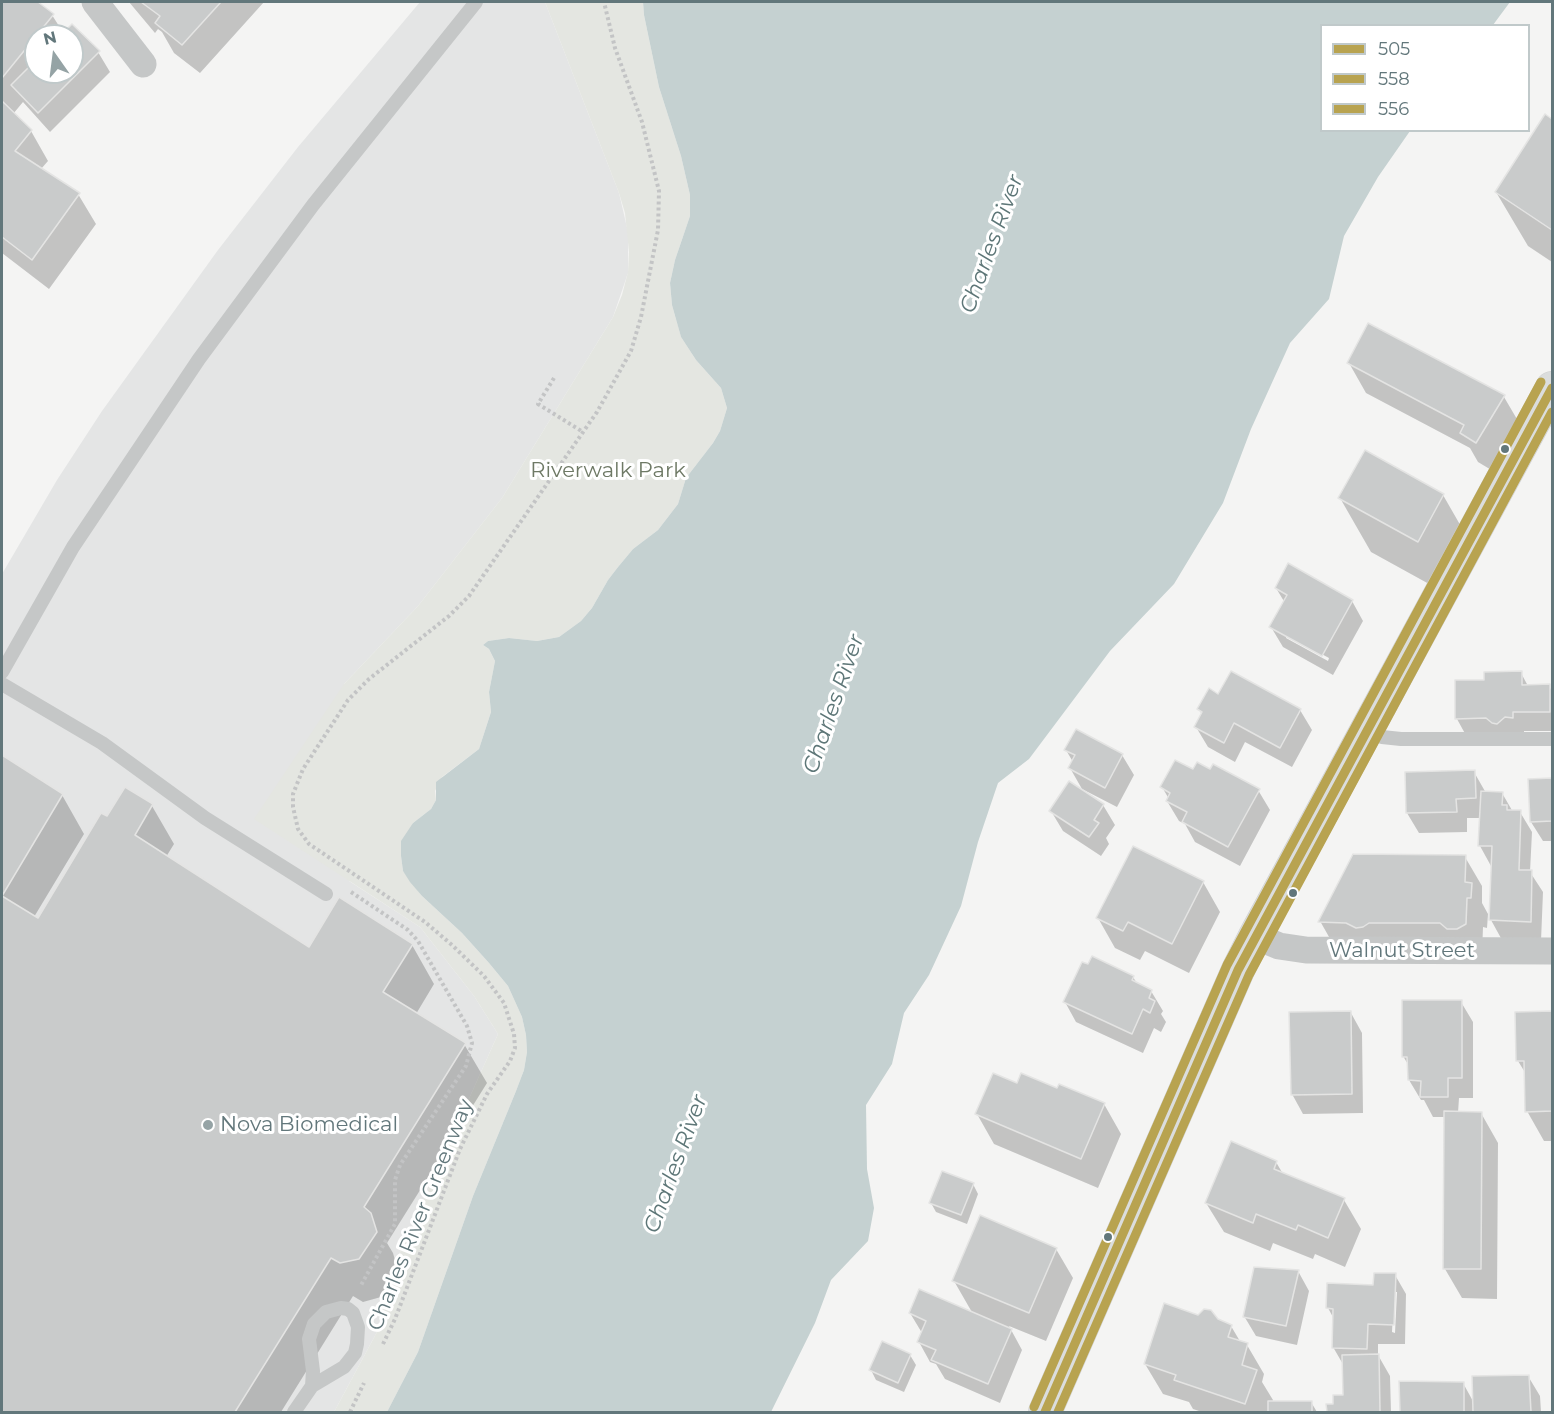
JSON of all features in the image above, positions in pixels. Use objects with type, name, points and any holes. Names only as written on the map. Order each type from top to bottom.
[{"type":"street","points":[[95,2],[143,63]]},
{"type":"street","points":[[1045,1413],[1254,936],[1552,388]]},
{"type":"street","name":"Walnut Street","points":[[1254,936],[1279,946],[1306,950],[1552,951]]},
{"type":"lane","points":[[2,672],[73,547],[199,359],[313,205],[476,2]]},
{"type":"lane","points":[[2,684],[102,743],[205,818],[326,894]]},
{"type":"lane","points":[[1366,730],[1382,737],[1401,739],[1552,739]]},
{"type":"lane","points":[[294,1413],[312,1386],[344,1367],[355,1353],[358,1327],[353,1313],[348,1309],[341,1308],[326,1312],[314,1324],[309,1339],[313,1371],[312,1386]]},
{"type":"path","name":"Charles River Greenway","points":[[380,1350],[395,1319],[464,1139],[487,1094],[510,1061],[515,1048],[514,1034],[504,1004],[495,990],[452,945],[424,922],[309,844],[298,829],[293,795],[303,769],[348,700],[369,679],[449,616],[470,596],[583,432],[610,390],[631,351],[658,230],[659,210],[655,171],[642,122],[615,48],[604,2]]},
{"type":"path","points":[[554,378],[538,404],[583,432]]},
{"type":"path","points":[[326,894],[347,890],[408,930],[418,940],[462,1016],[472,1042],[466,1066],[400,1165],[395,1180],[395,1224],[348,1309]]},
{"type":"path","points":[[350,1413],[365,1381]]},
{"type":"shaded area","points":[[420,2],[545,2],[619,193],[628,232],[628,273],[613,317],[502,498],[418,606],[344,684],[349,881],[420,927],[474,996],[498,1034],[380,1297],[385,1317],[334,1412],[2,1412],[2,574],[57,480],[102,411],[218,250],[298,147]]},
{"type":"green space","name":"Riverwalk Park","points":[[545,2],[643,2],[659,87],[681,156],[690,195],[690,216],[670,283],[672,305],[681,337],[696,360],[721,388],[727,408],[720,431],[713,443],[686,478],[678,504],[658,530],[633,549],[618,567],[581,621],[559,637],[537,641],[509,638],[488,641],[483,645],[489,649],[495,661],[489,692],[491,712],[479,749],[442,777],[435,791],[436,800],[431,809],[413,823],[401,856],[403,871],[422,896],[462,933],[508,986],[522,1017],[527,1052],[524,1070],[473,1196],[418,1352],[387,1412],[334,1412],[385,1317],[380,1297],[498,1034],[474,996],[420,927],[254,819],[344,684],[418,606],[502,498],[613,317],[622,295],[628,272],[629,252],[625,213]]},
{"type":"water","name":"Charles River","points":[[643,2],[1510,2],[1494,24],[1320,24],[1320,132],[1409,132],[1378,177],[1344,236],[1329,299],[1290,343],[1251,429],[1223,503],[1174,584],[1110,651],[1029,759],[998,783],[978,842],[961,906],[929,975],[904,1013],[892,1064],[866,1105],[867,1169],[874,1208],[868,1241],[831,1280],[815,1323],[771,1412],[387,1412],[418,1352],[473,1196],[524,1070],[527,1052],[522,1017],[508,986],[462,933],[410,882],[403,871],[401,841],[413,823],[431,809],[436,800],[436,782],[479,749],[491,712],[489,692],[495,661],[489,649],[483,645],[488,641],[509,638],[537,641],[559,637],[581,621],[618,567],[633,549],[658,530],[678,504],[686,478],[713,443],[720,431],[727,408],[721,388],[696,360],[681,337],[672,305],[670,283],[690,216],[690,195],[681,156],[659,87]]},
{"type":"building","points":[[2,2],[38,2],[54,14],[46,24],[24,24],[24,51],[2,78]]},
{"type":"building","points":[[141,2],[221,2],[182,45],[155,23],[160,16]]},
{"type":"building","points":[[84,36],[100,51],[84,67]]},
{"type":"building","points":[[24,72],[24,84],[67,84],[38,113],[11,85]]},
{"type":"building","points":[[2,101],[32,130],[15,151],[80,193],[32,260],[2,237]]},
{"type":"building","points":[[1545,114],[1552,119],[1552,230],[1495,192]]},
{"type":"building","points":[[1368,323],[1505,395],[1476,443],[1460,433],[1464,425],[1347,363]]},
{"type":"building","points":[[1365,450],[1444,494],[1418,542],[1338,498]]},
{"type":"building","points":[[1288,563],[1353,600],[1322,656],[1269,627],[1287,595],[1275,588]]},
{"type":"building","points":[[1231,671],[1301,709],[1280,748],[1234,723],[1224,743],[1194,727],[1202,712],[1197,709],[1209,688],[1218,694]]},
{"type":"building","points":[[1522,671],[1522,685],[1550,684],[1550,712],[1513,712],[1513,718],[1505,717],[1497,724],[1486,718],[1455,719],[1455,680],[1484,680],[1484,672]]},
{"type":"building","points":[[1076,729],[1123,754],[1105,788],[1068,768],[1075,755],[1064,750]]},
{"type":"building","points":[[2,755],[63,794],[2,896]]},
{"type":"building","points":[[1175,760],[1193,769],[1197,762],[1210,769],[1213,764],[1260,789],[1228,847],[1182,822],[1187,812],[1166,801],[1170,793],[1160,787]]},
{"type":"building","points":[[1475,770],[1476,798],[1456,799],[1457,812],[1406,813],[1405,772]]},
{"type":"building","points":[[1552,778],[1552,821],[1530,822],[1528,779]]},
{"type":"building","points":[[1069,781],[1104,804],[1094,820],[1099,823],[1089,837],[1049,811]]},
{"type":"building","name":"Nova Biomedical","points":[[125,787],[153,804],[135,835],[309,947],[339,897],[413,944],[383,992],[466,1043],[364,1207],[371,1213],[377,1232],[359,1259],[340,1263],[331,1258],[235,1412],[2,1412],[2,896],[38,918],[101,813],[107,816]]},
{"type":"building","points":[[1481,791],[1503,792],[1502,805],[1507,805],[1507,810],[1521,810],[1519,870],[1532,870],[1531,922],[1489,920],[1492,846],[1478,846]]},
{"type":"building","points":[[1133,846],[1204,881],[1172,944],[1128,922],[1123,931],[1096,918]]},
{"type":"building","points":[[1353,854],[1466,855],[1465,882],[1472,883],[1471,898],[1467,898],[1466,924],[1457,929],[1447,929],[1440,923],[1369,923],[1356,928],[1346,923],[1318,922]]},
{"type":"building","points":[[1092,956],[1134,976],[1132,980],[1152,990],[1149,998],[1155,1001],[1150,1013],[1143,1009],[1132,1034],[1063,1002],[1082,962],[1088,964]]},
{"type":"building","points":[[1402,1000],[1462,1000],[1462,1078],[1448,1078],[1448,1097],[1420,1097],[1421,1081],[1408,1080],[1407,1057],[1402,1057]]},
{"type":"building","points":[[1351,1011],[1352,1094],[1291,1095],[1289,1012]]},
{"type":"building","points":[[1552,1011],[1552,1111],[1525,1112],[1524,1061],[1516,1061],[1515,1012]]},
{"type":"building","points":[[993,1073],[1017,1083],[1021,1073],[1057,1088],[1059,1084],[1105,1103],[1081,1159],[975,1114]]},
{"type":"building","points":[[1444,1111],[1482,1112],[1481,1269],[1443,1269]]},
{"type":"building","points":[[1231,1141],[1277,1161],[1274,1169],[1345,1198],[1328,1238],[1298,1225],[1296,1230],[1256,1214],[1253,1223],[1205,1203]]},
{"type":"building","points":[[942,1171],[974,1183],[961,1215],[929,1203]]},
{"type":"building","points":[[980,1215],[1057,1248],[1029,1313],[952,1281]]},
{"type":"building","points":[[1254,1267],[1299,1270],[1286,1326],[1243,1317]]},
{"type":"building","points":[[1374,1273],[1396,1273],[1394,1325],[1368,1324],[1367,1349],[1332,1348],[1333,1309],[1326,1308],[1327,1283],[1373,1285]]},
{"type":"building","points":[[919,1289],[1012,1329],[988,1384],[931,1360],[936,1350],[917,1342],[926,1321],[909,1313]]},
{"type":"building","points":[[1164,1303],[1198,1315],[1204,1309],[1211,1310],[1218,1319],[1232,1325],[1228,1337],[1248,1343],[1242,1365],[1257,1370],[1245,1404],[1174,1380],[1176,1375],[1144,1364]]},
{"type":"building","points":[[882,1341],[911,1354],[898,1383],[869,1370]]},
{"type":"building","points":[[1379,1354],[1380,1412],[1327,1412],[1326,1404],[1333,1404],[1333,1395],[1343,1395],[1342,1355]]},
{"type":"building","points":[[1529,1375],[1531,1412],[1473,1412],[1472,1376]]},
{"type":"building","points":[[1399,1381],[1464,1382],[1464,1412],[1400,1412]]},
{"type":"building","points":[[1268,1401],[1312,1401],[1312,1412],[1268,1412]]},
{"type":"transit line","name":"556","points":[[1034,1407],[1227,965],[1541,382]]},
{"type":"transit line","name":"505","points":[[1045,1412],[1238,970],[1552,388]]},
{"type":"transit line","name":"558","points":[[1058,1412],[1249,975],[1552,412]]},
{"type":"place","name":"Nova Biomedical","points":[[208,1125]]}]
